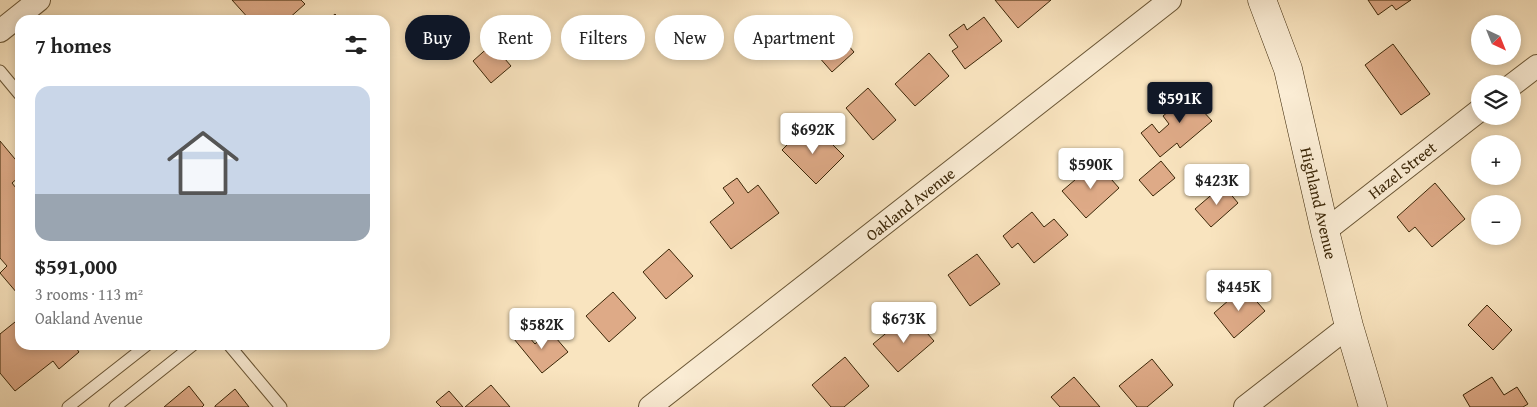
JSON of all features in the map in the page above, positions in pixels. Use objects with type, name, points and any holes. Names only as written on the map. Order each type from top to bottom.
[{"type":"main road","name":"Highland Avenue","points":[[1262,0],[1288,69],[1349,326],[1373,407]]},
{"type":"street","points":[[20,15],[39,0]]},
{"type":"street","name":"Oakland Avenue","points":[[650,407],[1170,0]]},
{"type":"street","points":[[0,31],[15,19]]},
{"type":"street","points":[[1521,78],[1537,66]]},
{"type":"street","name":"Hazel Street","points":[[1325,230],[1471,117]]},
{"type":"street","points":[[1245,407],[1349,326]]},
{"type":"lane","points":[[0,71],[15,89]]},
{"type":"lane","points":[[68,407],[141,350]]},
{"type":"lane","points":[[115,407],[187,350]]},
{"type":"lane","points":[[233,350],[281,407]]},
{"type":"building","points":[[232,0],[301,0],[305,4],[293,15],[246,15]]},
{"type":"building","points":[[995,0],[1051,0],[1018,28]]},
{"type":"building","points":[[1368,0],[1411,0],[1396,10],[1392,5],[1378,15]]},
{"type":"building","points":[[984,17],[1002,41],[965,69],[952,51],[958,47],[949,35],[964,24],[967,30]]},
{"type":"building","points":[[1393,44],[1430,94],[1401,115],[1365,65]]},
{"type":"building","points":[[929,53],[949,76],[915,106],[895,84]]},
{"type":"building","points":[[480,55],[480,60],[506,60],[511,66],[491,83],[473,61]]},
{"type":"building","points":[[822,60],[845,60],[832,72]]},
{"type":"building","points":[[868,88],[896,120],[873,140],[846,108]]},
{"type":"building","points":[[1197,88],[1210,103],[1202,110],[1212,121],[1180,148],[1177,143],[1160,157],[1141,133],[1152,124],[1159,133],[1169,124],[1163,116]]},
{"type":"building","points":[[801,131],[811,141],[820,132],[844,156],[816,184],[782,150]]},
{"type":"building","points":[[0,141],[15,159],[15,180],[12,183],[15,187],[15,291],[0,273],[7,266],[0,258]]},
{"type":"building","points":[[1161,161],[1175,178],[1153,196],[1139,180]]},
{"type":"building","points":[[1096,162],[1119,188],[1086,218],[1062,191]]},
{"type":"building","points":[[737,178],[748,193],[758,185],[779,213],[731,249],[710,222],[734,203],[723,188]]},
{"type":"building","points":[[1435,183],[1465,219],[1432,247],[1415,227],[1409,232],[1397,217]]},
{"type":"building","points":[[1223,185],[1238,203],[1211,227],[1195,209]]},
{"type":"building","points":[[1032,212],[1044,227],[1054,219],[1068,235],[1034,263],[1018,243],[1012,248],[1003,236]]},
{"type":"building","points":[[669,249],[693,276],[666,299],[643,272]]},
{"type":"building","points":[[977,254],[1000,284],[970,306],[948,275]]},
{"type":"building","points":[[1244,287],[1265,311],[1234,338],[1214,313]]},
{"type":"building","points":[[613,292],[636,318],[609,342],[586,316]]},
{"type":"building","points":[[1487,305],[1512,330],[1493,350],[1468,325]]},
{"type":"building","points":[[912,316],[934,341],[898,372],[873,344],[896,325],[899,328]]},
{"type":"building","points":[[15,322],[15,350],[78,350],[79,352],[59,369],[53,361],[15,391],[0,373],[0,334]]},
{"type":"building","points":[[524,331],[535,344],[550,331],[568,352],[542,373],[514,339]]},
{"type":"building","points":[[845,357],[869,386],[844,407],[831,407],[812,385]]},
{"type":"building","points":[[1152,359],[1173,385],[1147,407],[1137,407],[1119,386]]},
{"type":"building","points":[[1074,377],[1100,407],[1060,407],[1051,397]]},
{"type":"building","points":[[1492,377],[1504,395],[1517,387],[1528,404],[1523,407],[1470,407],[1463,395]]},
{"type":"building","points":[[491,385],[510,407],[465,407]]},
{"type":"building","points":[[189,386],[204,405],[202,407],[164,407]]},
{"type":"building","points":[[235,389],[249,407],[215,407],[215,406]]},
{"type":"building","points":[[449,391],[463,407],[441,407],[436,402]]}]
